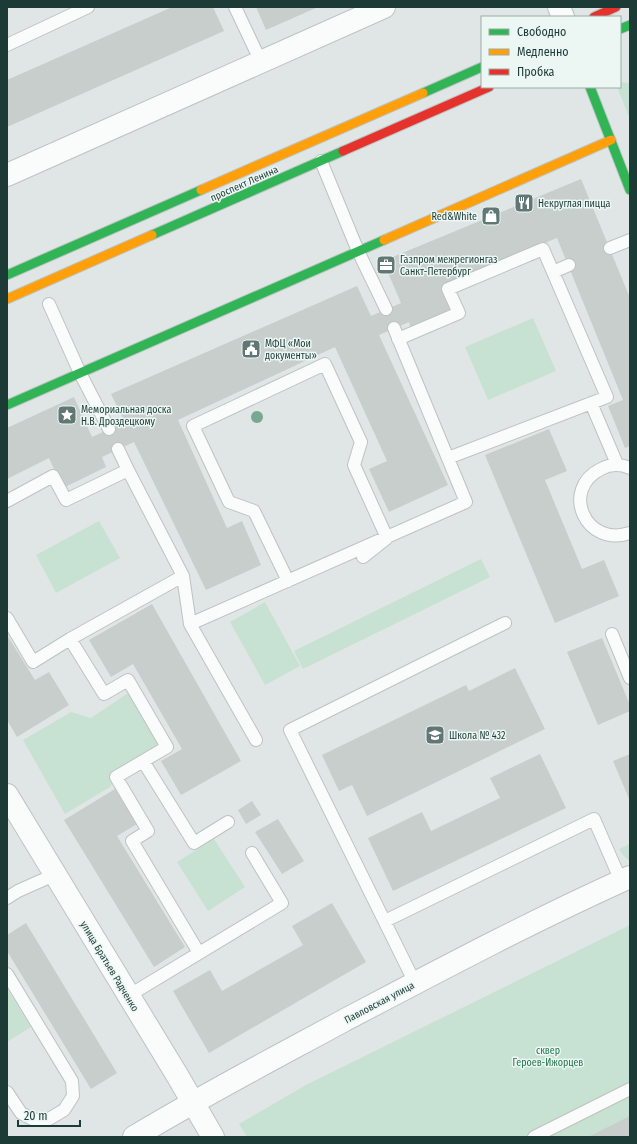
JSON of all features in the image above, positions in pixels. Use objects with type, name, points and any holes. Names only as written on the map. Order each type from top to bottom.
[{"type":"main road","points":[[596,16],[616,7]]},
{"type":"main road","name":"проспект Ленина","points":[[7,275],[481,67]]},
{"type":"main road","name":"проспект Ленина","points":[[7,298],[487,88]]},
{"type":"main road","points":[[590,88],[630,190]]},
{"type":"main road","points":[[7,405],[611,140]]},
{"type":"street","points":[[7,175],[384,7]]},
{"type":"street","name":"улица Братьев Радченко","points":[[7,796],[174,1070],[213,1137]]},
{"type":"street","name":"Павловская улица","points":[[134,1137],[193,1102],[415,983],[546,916],[626,879]]},
{"type":"lane","points":[[7,45],[88,7]]},
{"type":"lane","points":[[235,7],[261,62]]},
{"type":"lane","points":[[321,160],[358,251],[386,309]]},
{"type":"lane","points":[[610,248],[630,240]]},
{"type":"lane","points":[[190,624],[466,502],[396,334],[458,313],[448,289],[543,249],[607,397],[448,458]]},
{"type":"lane","points":[[553,272],[569,265]]},
{"type":"lane","points":[[49,304],[80,373],[109,429]]},
{"type":"lane","points":[[288,581],[254,512],[229,502],[193,426],[325,364],[361,442],[354,465],[387,538]]},
{"type":"lane","points":[[591,403],[617,464]]},
{"type":"lane","points":[[118,449],[183,576],[190,624],[256,740]]},
{"type":"lane","points":[[630,468],[617,464],[605,466],[595,471],[587,479],[582,490],[580,501],[582,512],[587,522],[596,530],[606,535],[618,536],[630,533]]},
{"type":"lane","points":[[7,501],[53,476],[66,500],[128,470]]},
{"type":"lane","points":[[363,557],[387,538]]},
{"type":"lane","points":[[7,618],[33,662],[70,639],[183,576]]},
{"type":"lane","points":[[415,983],[290,730],[505,623]]},
{"type":"lane","points":[[612,634],[630,678]]},
{"type":"lane","points":[[70,639],[104,694],[128,680],[167,747],[116,777],[148,831],[132,841],[199,953]]},
{"type":"lane","points":[[143,761],[194,843],[228,822]]},
{"type":"lane","points":[[385,921],[594,819],[626,879]]},
{"type":"lane","points":[[128,996],[282,903],[252,854]]},
{"type":"lane","points":[[7,898],[18,891],[54,875]]},
{"type":"lane","points":[[7,974],[72,1081],[72,1096],[64,1110],[49,1119],[34,1120],[21,1113],[7,1092]]},
{"type":"lane","points":[[534,1137],[630,1089]]},
{"type":"green space","points":[[621,82],[630,83],[630,119],[617,88],[621,88]]},
{"type":"green space","points":[[533,318],[556,371],[488,400],[465,347]]},
{"type":"green space","points":[[99,521],[120,558],[56,593],[36,555]]},
{"type":"green space","points":[[481,559],[490,577],[303,669],[294,651]]},
{"type":"green space","points":[[265,602],[300,666],[265,685],[230,622]]},
{"type":"green space","points":[[128,693],[160,747],[119,772],[110,787],[65,814],[23,740],[71,712],[91,718]]},
{"type":"green space","points":[[214,839],[245,887],[208,911],[177,862]]},
{"type":"green space","points":[[630,844],[630,861],[619,849]]},
{"type":"green space","name":"сквер Героев-Ижорцев","points":[[630,925],[630,1137],[247,1137],[239,1124],[306,1085]]},
{"type":"green space","points":[[7,989],[31,1027],[7,1042]]},
{"type":"building","points":[[169,7],[213,7],[224,31],[7,127],[7,80],[170,8]]},
{"type":"building","points":[[256,7],[318,7],[266,30]]},
{"type":"building","points":[[581,179],[630,298],[630,446],[625,448],[608,406],[623,400],[557,238],[442,286],[452,311],[411,328],[409,322],[379,335],[448,485],[389,512],[369,469],[387,461],[335,347],[178,420],[227,528],[242,521],[261,565],[206,590],[134,442],[102,457],[106,467],[63,488],[49,458],[7,479],[7,428],[74,397],[92,437],[125,422],[111,394],[357,286],[371,316],[401,303],[383,261]]},
{"type":"building","points":[[549,429],[567,471],[545,480],[582,569],[604,560],[619,596],[555,623],[485,455]]},
{"type":"building","points":[[152,604],[241,761],[181,795],[161,761],[182,749],[133,664],[111,677],[89,640]]},
{"type":"building","points":[[7,635],[35,680],[49,672],[69,705],[17,737],[7,720]]},
{"type":"building","points":[[602,638],[630,705],[630,711],[598,725],[567,652]]},
{"type":"building","points":[[515,668],[545,729],[367,816],[352,785],[339,791],[322,755],[466,685],[469,691]]},
{"type":"building","points":[[540,754],[566,808],[393,891],[368,838],[422,812],[431,831],[500,798],[490,778]]},
{"type":"building","points":[[630,754],[630,801],[613,761]]},
{"type":"building","points":[[115,789],[137,824],[117,836],[185,947],[154,967],[64,820]]},
{"type":"building","points":[[252,801],[261,815],[246,824],[238,810]]},
{"type":"building","points":[[278,819],[304,861],[282,874],[255,832]]},
{"type":"building","points":[[332,903],[366,962],[209,1053],[173,991],[210,970],[222,991],[303,945],[292,926]]},
{"type":"building","points":[[26,923],[117,1073],[91,1089],[7,951],[7,935]]},
{"type":"building","points":[[630,1116],[630,1137],[588,1137]]},
{"type":"traffic: fast","points":[[621,29],[630,25]]},
{"type":"traffic: fast","points":[[423,93],[481,67]]},
{"type":"traffic: fast","points":[[590,88],[630,190]]},
{"type":"traffic: fast","points":[[152,235],[343,151]]},
{"type":"traffic: fast","points":[[7,275],[201,190]]},
{"type":"traffic: fast","points":[[7,405],[384,240]]},
{"type":"traffic: slow","points":[[201,190],[423,93]]},
{"type":"traffic: slow","points":[[384,240],[611,140]]},
{"type":"traffic: slow","points":[[7,299],[152,235]]},
{"type":"traffic: jam","points":[[596,16],[616,7]]},
{"type":"traffic: jam","points":[[343,151],[487,88]]},
{"type":"place","name":"Некруглая пицца","points":[[524,203]]},
{"type":"place","name":"Red&White","points":[[491,216]]},
{"type":"place","name":"Газпром межрегионгаз Санкт-Петербург","points":[[386,265]]},
{"type":"place","name":"МФЦ «Мои документы»","points":[[251,349]]},
{"type":"place","name":"Мемориальная доска Н.В. Дроздецкому","points":[[67,415]]},
{"type":"place","name":"Школа № 432","points":[[435,735]]}]
